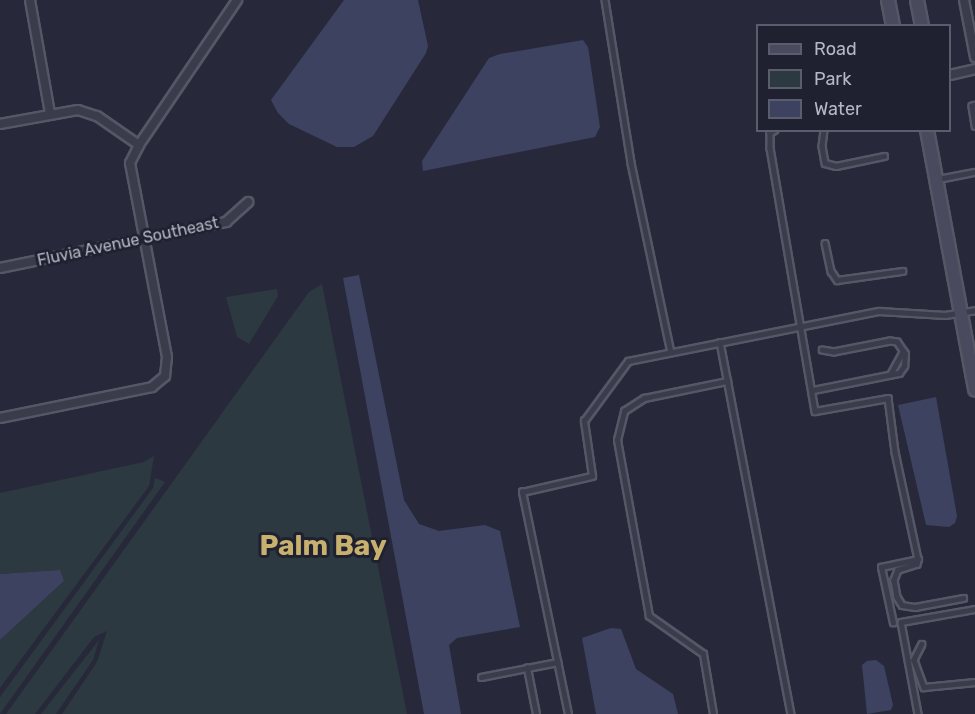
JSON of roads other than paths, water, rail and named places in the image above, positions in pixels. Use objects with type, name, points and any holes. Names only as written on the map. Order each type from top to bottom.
[{"type":"main road","points":[[888,0],[893,24]]},
{"type":"main road","points":[[917,0],[922,24]]},
{"type":"main road","points":[[927,132],[974,384]]},
{"type":"street","points":[[30,0],[50,114]]},
{"type":"street","points":[[0,418],[152,387],[165,376],[167,357],[130,163],[139,145],[237,0]]},
{"type":"street","points":[[964,0],[975,57]]},
{"type":"street","points":[[951,75],[975,69]]},
{"type":"street","points":[[0,124],[78,110],[98,116],[139,145]]},
{"type":"street","name":"Fluvia Avenue Southeast","points":[[0,268],[226,222],[248,202]]},
{"type":"lane","points":[[605,0],[631,163],[670,352]]},
{"type":"lane","points":[[975,105],[972,106],[975,126]]},
{"type":"lane","points":[[772,132],[770,148],[815,411],[888,398],[895,452],[918,559],[917,564],[898,570],[894,580],[897,597],[903,605],[915,607],[963,598]]},
{"type":"lane","points":[[824,132],[822,146],[825,163],[836,166],[884,156]]},
{"type":"lane","points":[[936,180],[975,172]]},
{"type":"lane","points":[[825,243],[831,271],[837,280],[902,271]]},
{"type":"lane","points":[[568,714],[522,492],[592,476],[585,421],[628,361],[879,310],[945,315],[960,310],[975,310]]},
{"type":"lane","points":[[813,390],[891,373],[903,351],[897,342],[890,341],[834,352],[822,350]]},
{"type":"lane","points":[[720,342],[790,714]]},
{"type":"lane","points":[[713,714],[703,654],[649,616],[618,440],[624,411],[644,398],[727,381]]},
{"type":"lane","points":[[918,559],[881,567],[897,622],[918,714]]},
{"type":"lane","points":[[897,622],[975,609]]},
{"type":"lane","points":[[922,644],[914,660],[924,687],[975,682]]},
{"type":"lane","points":[[481,677],[557,662]]},
{"type":"lane","points":[[528,668],[536,714]]},
{"type":"water","points":[[344,0],[418,0],[428,46],[426,53],[373,136],[354,147],[337,147],[289,124],[278,113],[271,100]]},
{"type":"water","points":[[583,40],[588,47],[600,127],[595,137],[423,171],[422,161],[489,58],[500,54]]},
{"type":"water","points":[[359,275],[404,500],[419,524],[439,531],[485,525],[500,531],[520,627],[457,638],[449,645],[461,714],[424,714],[343,278]]},
{"type":"water","points":[[936,397],[957,516],[955,523],[949,527],[926,525],[898,405]]},
{"type":"water","points":[[60,570],[64,581],[0,640],[0,574]]},
{"type":"water","points":[[611,628],[621,629],[636,669],[673,694],[678,714],[596,714],[582,638]]},
{"type":"water","points":[[876,660],[884,666],[893,705],[891,710],[867,714],[862,665],[867,661]]},
{"type":"district","name":"Palm Bay","points":[[323,546]]}]
